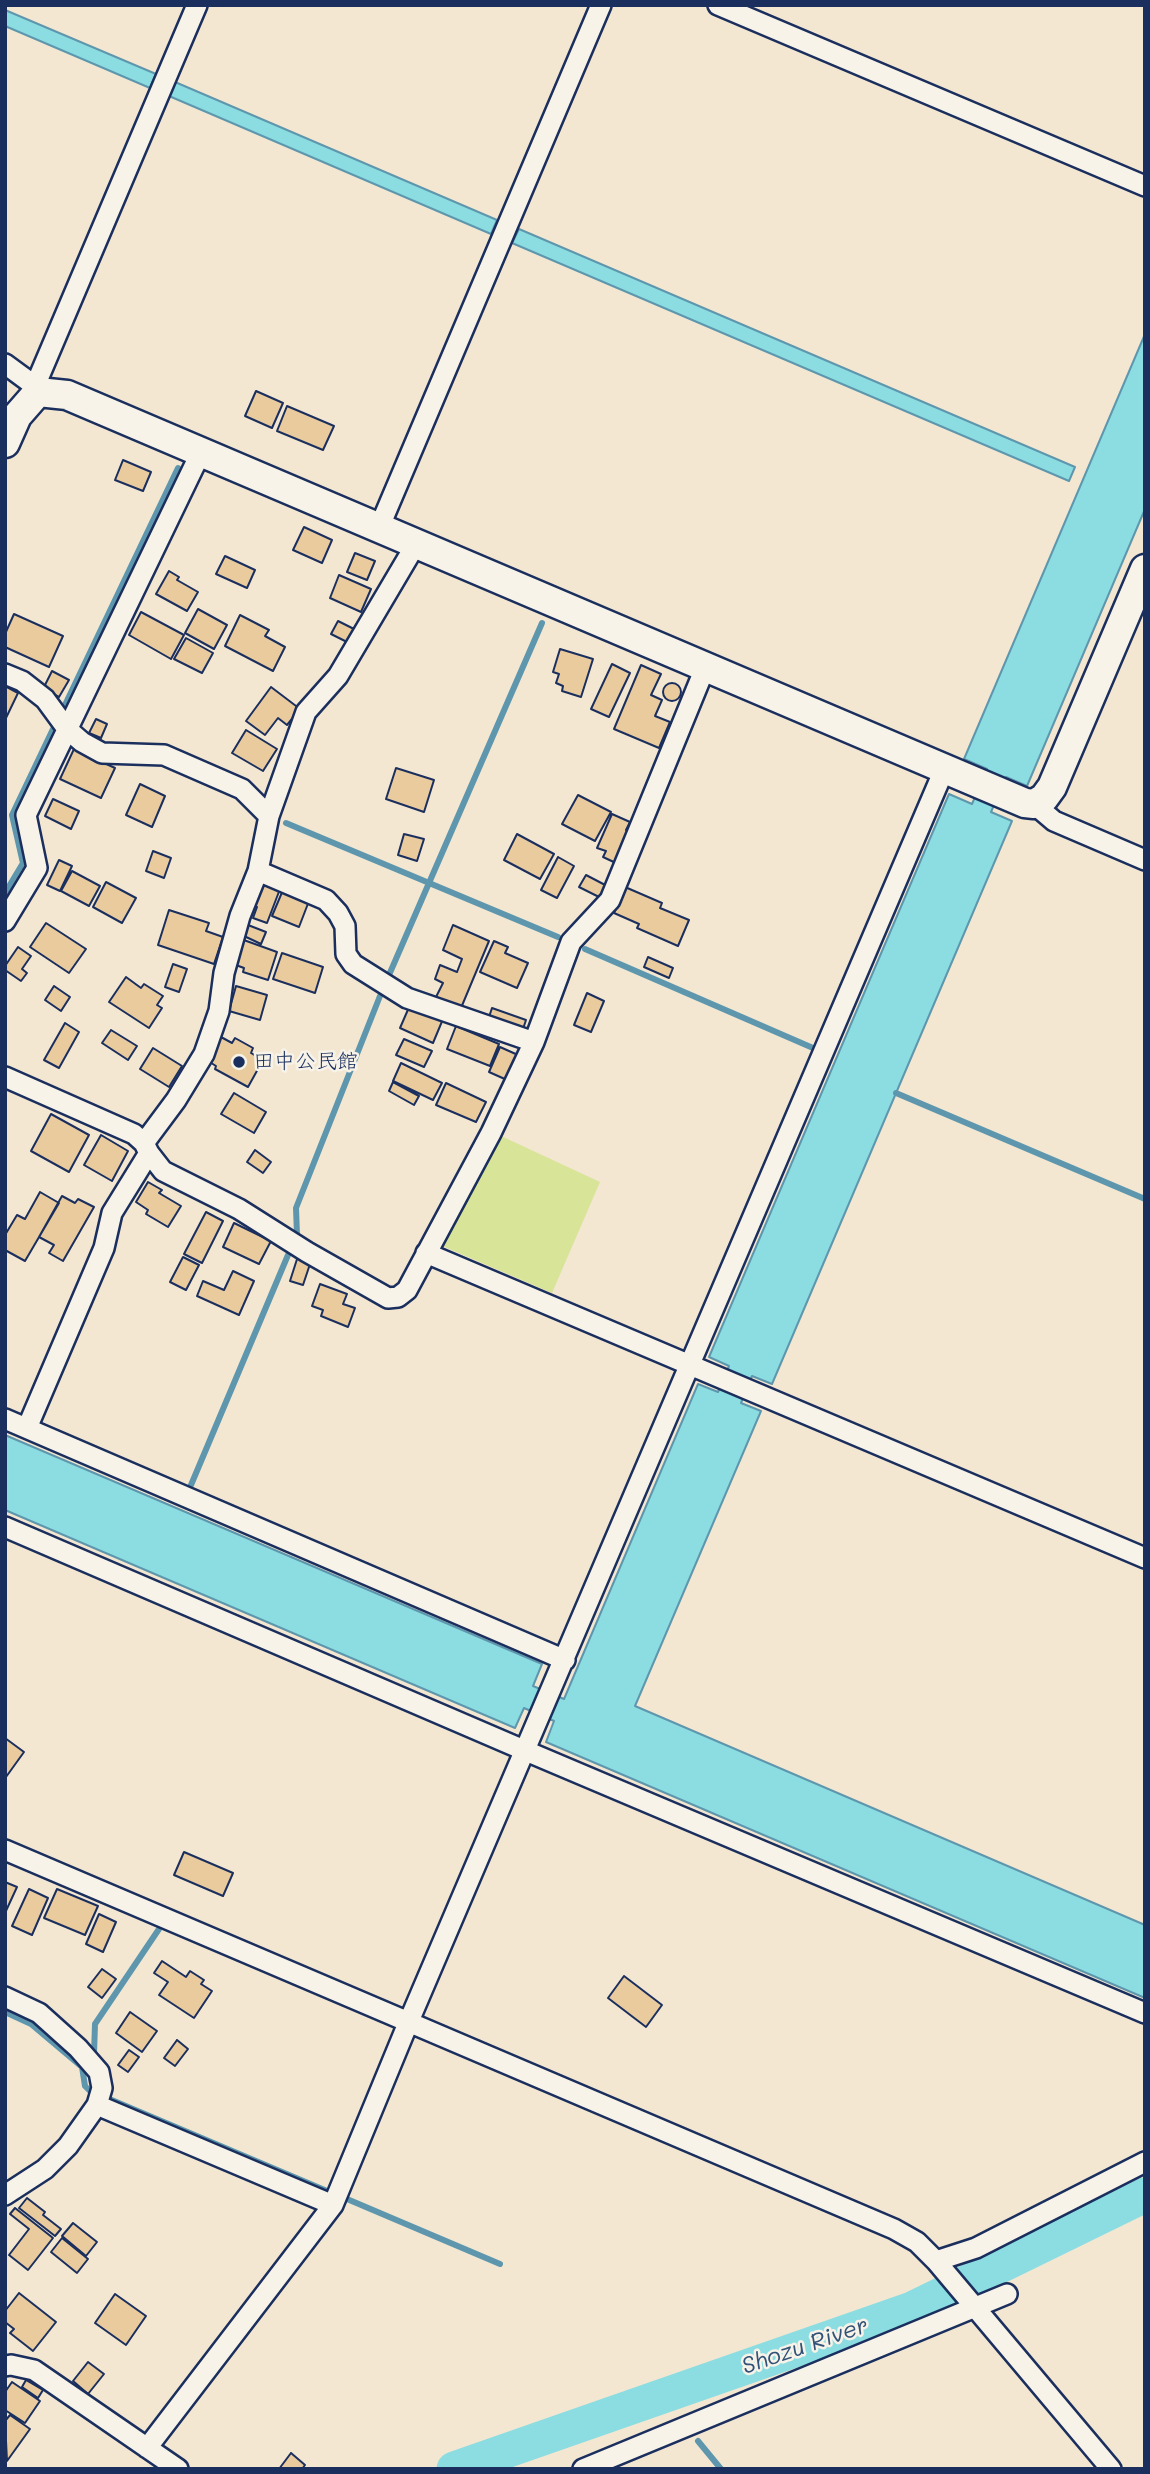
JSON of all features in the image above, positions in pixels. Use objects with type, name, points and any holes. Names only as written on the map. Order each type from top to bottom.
[{"type":"street","points":[[5,443],[16,416],[36,389],[197,5]]},
{"type":"street","points":[[379,528],[601,5]]},
{"type":"street","points":[[718,5],[1145,186]]},
{"type":"street","points":[[5,364],[36,389],[67,394],[944,770],[1025,803],[1034,804],[1054,821],[1145,860]]},
{"type":"street","points":[[5,921],[37,868],[26,814],[201,452]]},
{"type":"street","points":[[27,1428],[104,1248],[112,1213],[147,1148],[204,1054],[219,1011],[224,973],[240,916],[258,871],[269,816],[306,712],[338,676],[416,544]]},
{"type":"street","points":[[1034,804],[1044,798],[1052,787],[1145,569]]},
{"type":"street","points":[[5,1077],[134,1134],[163,1171],[239,1209],[388,1298],[398,1297],[407,1290],[491,1133],[534,1042],[571,942],[610,900],[705,668]]},
{"type":"street","points":[[5,674],[22,681],[45,699],[68,729],[82,742],[102,753],[164,755],[242,789],[269,816]]},
{"type":"street","points":[[147,2448],[333,2205],[409,2021],[944,770]]},
{"type":"street","points":[[258,871],[326,900],[345,926],[346,954],[353,964],[407,998],[534,1042]]},
{"type":"street","points":[[426,1253],[1145,1558]]},
{"type":"street","points":[[5,1419],[565,1660]]},
{"type":"street","points":[[5,1527],[1145,2013]]},
{"type":"street","points":[[5,1850],[894,2229],[917,2242],[938,2265],[1111,2469]]},
{"type":"street","points":[[5,1997],[39,2013],[78,2048],[99,2072],[102,2088],[97,2105],[68,2146],[45,2169],[5,2196]]},
{"type":"street","points":[[97,2105],[333,2205]]},
{"type":"street","points":[[938,2265],[1145,2162]]},
{"type":"street","points":[[583,2469],[1007,2294]]},
{"type":"street","points":[[5,2366],[34,2370],[178,2469]]},
{"type":"green space","points":[[499,1135],[600,1182],[552,1293],[440,1245]]},
{"type":"water","points":[[5,10],[156,74],[150,88],[5,26]]},
{"type":"water","points":[[175,82],[497,220],[491,234],[169,96]]},
{"type":"water","points":[[519,229],[1075,467],[1069,481],[512,243]]},
{"type":"water","points":[[1145,334],[1145,509],[1027,786],[1006,777],[991,812],[1012,821],[772,1384],[752,1376],[741,1403],[761,1411],[635,1706],[1145,1925],[1145,1998],[546,1742],[554,1721],[524,1708],[515,1728],[5,1510],[5,1435],[542,1664],[533,1686],[564,1699],[698,1384],[718,1392],[729,1366],[709,1357],[949,794],[972,804],[987,769],[964,759]]},
{"type":"building","points":[[256,391],[283,403],[272,428],[245,416]]},
{"type":"building","points":[[287,406],[334,426],[323,450],[277,431]]},
{"type":"building","points":[[123,460],[151,472],[143,491],[115,480]]},
{"type":"building","points":[[304,527],[332,540],[322,563],[293,550]]},
{"type":"building","points":[[355,553],[375,561],[367,580],[347,572]]},
{"type":"building","points":[[225,556],[255,570],[247,588],[216,574]]},
{"type":"building","points":[[169,571],[179,577],[177,580],[198,592],[187,611],[156,594]]},
{"type":"building","points":[[339,575],[371,589],[361,612],[330,598]]},
{"type":"building","points":[[198,609],[227,625],[214,649],[185,633]]},
{"type":"building","points":[[141,612],[184,635],[171,659],[129,635]]},
{"type":"building","points":[[14,614],[63,636],[49,667],[5,647],[5,634]]},
{"type":"building","points":[[240,615],[269,630],[265,636],[285,647],[273,671],[225,646]]},
{"type":"building","points":[[338,621],[354,629],[347,642],[331,634]]},
{"type":"building","points":[[186,638],[213,653],[202,673],[174,659]]},
{"type":"building","points":[[560,649],[593,659],[581,697],[562,691],[563,686],[556,683],[559,674],[553,672]]},
{"type":"building","points":[[612,664],[630,673],[609,717],[591,709]]},
{"type":"building","points":[[641,665],[661,674],[651,695],[662,700],[655,716],[670,722],[659,748],[614,729]]},
{"type":"building","points":[[52,671],[69,680],[59,697],[43,689]]},
{"type":"building","points":[[672,683],[678,686],[681,692],[678,698],[672,701],[666,698],[663,692],[666,686]]},
{"type":"building","points":[[5,686],[18,693],[5,720]]},
{"type":"building","points":[[271,687],[300,709],[287,725],[278,718],[265,735],[246,721]]},
{"type":"building","points":[[96,719],[107,724],[101,738],[89,733]]},
{"type":"building","points":[[246,730],[277,749],[263,771],[232,753]]},
{"type":"building","points":[[74,749],[115,768],[101,798],[60,779]]},
{"type":"building","points":[[396,768],[434,780],[424,812],[386,799]]},
{"type":"building","points":[[140,784],[165,796],[152,827],[126,815]]},
{"type":"building","points":[[578,795],[611,812],[595,841],[562,824]]},
{"type":"building","points":[[53,799],[79,811],[71,829],[45,816]]},
{"type":"building","points":[[612,814],[630,822],[626,830],[632,832],[618,864],[603,857],[606,851],[597,848]]},
{"type":"building","points":[[404,834],[424,839],[417,861],[398,855]]},
{"type":"building","points":[[517,834],[554,854],[540,879],[504,860]]},
{"type":"building","points":[[153,851],[171,858],[164,878],[146,871]]},
{"type":"building","points":[[558,857],[574,866],[557,898],[541,890]]},
{"type":"building","points":[[59,860],[72,866],[60,891],[47,885]]},
{"type":"building","points":[[72,871],[100,886],[89,906],[61,891]]},
{"type":"building","points":[[586,875],[609,887],[603,899],[579,887]]},
{"type":"building","points":[[106,882],[136,898],[122,923],[93,907]]},
{"type":"building","points":[[262,882],[280,889],[267,923],[253,918],[257,907],[253,906]]},
{"type":"building","points":[[625,887],[662,903],[660,908],[689,920],[678,946],[637,928],[639,924],[614,913]]},
{"type":"building","points":[[283,890],[309,901],[299,927],[272,916]]},
{"type":"building","points":[[169,910],[209,923],[206,931],[223,937],[214,964],[158,945]]},
{"type":"building","points":[[46,923],[86,949],[69,973],[30,947]]},
{"type":"building","points":[[248,925],[266,932],[261,944],[244,936]]},
{"type":"building","points":[[453,925],[489,941],[461,1008],[436,997],[443,983],[435,979],[440,965],[457,972],[462,959],[443,950]]},
{"type":"building","points":[[241,939],[277,952],[268,980],[243,972],[244,968],[233,964]]},
{"type":"building","points":[[494,941],[508,947],[505,953],[528,963],[517,988],[480,972]]},
{"type":"building","points":[[18,947],[31,956],[22,969],[27,973],[21,981],[5,970]]},
{"type":"building","points":[[282,953],[323,967],[315,993],[273,979]]},
{"type":"building","points":[[648,957],[673,968],[669,978],[644,967]]},
{"type":"building","points":[[173,964],[187,969],[179,992],[165,987]]},
{"type":"building","points":[[126,977],[141,988],[144,984],[163,996],[157,1005],[162,1008],[149,1028],[109,1002]]},
{"type":"building","points":[[54,986],[70,997],[61,1011],[45,1000]]},
{"type":"building","points":[[236,986],[267,995],[260,1020],[229,1011]]},
{"type":"building","points":[[587,993],[604,1001],[591,1032],[574,1025]]},
{"type":"building","points":[[410,1005],[443,1019],[433,1043],[400,1028]]},
{"type":"building","points":[[492,1008],[526,1020],[522,1032],[488,1020]]},
{"type":"building","points":[[65,1023],[79,1032],[59,1068],[44,1060]]},
{"type":"building","points":[[456,1026],[499,1044],[490,1066],[447,1049]]},
{"type":"building","points":[[111,1030],[137,1046],[128,1060],[102,1043]]},
{"type":"building","points":[[221,1037],[232,1043],[235,1038],[253,1048],[251,1053],[263,1060],[248,1087],[215,1069],[216,1066],[208,1061]]},
{"type":"building","points":[[404,1039],[432,1051],[424,1067],[396,1055]]},
{"type":"building","points":[[500,1047],[518,1055],[507,1080],[489,1072]]},
{"type":"building","points":[[153,1048],[182,1066],[169,1087],[140,1069]]},
{"type":"building","points":[[401,1063],[442,1083],[433,1100],[393,1081]]},
{"type":"building","points":[[393,1082],[419,1096],[414,1105],[389,1091]]},
{"type":"building","points":[[446,1083],[486,1102],[476,1122],[436,1105]]},
{"type":"building","points":[[234,1093],[266,1112],[254,1133],[221,1114]]},
{"type":"building","points":[[51,1114],[89,1135],[69,1172],[31,1151]]},
{"type":"building","points":[[101,1135],[128,1151],[112,1181],[84,1165]]},
{"type":"building","points":[[255,1150],[271,1162],[263,1173],[247,1162]]},
{"type":"building","points":[[148,1182],[162,1190],[159,1193],[181,1206],[168,1227],[146,1214],[148,1210],[136,1202]]},
{"type":"building","points":[[40,1192],[59,1203],[25,1261],[5,1250],[5,1235],[17,1215],[25,1219]]},
{"type":"building","points":[[62,1196],[75,1203],[78,1199],[94,1207],[63,1261],[49,1253],[54,1245],[39,1237]]},
{"type":"building","points":[[206,1212],[223,1221],[202,1263],[184,1254]]},
{"type":"building","points":[[234,1223],[271,1241],[259,1264],[223,1247]]},
{"type":"building","points":[[298,1256],[311,1261],[303,1285],[290,1281]]},
{"type":"building","points":[[183,1257],[199,1265],[186,1290],[170,1282]]},
{"type":"building","points":[[233,1271],[254,1281],[239,1315],[197,1296],[203,1281],[224,1290]]},
{"type":"building","points":[[320,1284],[347,1294],[343,1304],[355,1308],[348,1327],[321,1316],[323,1310],[312,1306]]},
{"type":"building","points":[[5,1738],[24,1752],[6,1777],[5,1777]]},
{"type":"building","points":[[184,1852],[233,1873],[223,1896],[174,1875]]},
{"type":"building","points":[[5,1882],[17,1887],[5,1913]]},
{"type":"building","points":[[29,1889],[48,1898],[32,1935],[12,1926]]},
{"type":"building","points":[[57,1889],[98,1906],[85,1935],[44,1918]]},
{"type":"building","points":[[99,1914],[116,1922],[103,1952],[86,1944]]},
{"type":"building","points":[[162,1961],[186,1977],[190,1971],[204,1980],[201,1984],[212,1991],[194,2018],[159,1995],[168,1982],[154,1973]]},
{"type":"building","points":[[102,1969],[116,1979],[102,1998],[88,1987]]},
{"type":"building","points":[[624,1976],[662,2005],[646,2027],[608,1998]]},
{"type":"building","points":[[130,2012],[157,2031],[142,2052],[116,2033]]},
{"type":"building","points":[[177,2040],[188,2049],[175,2066],[164,2058]]},
{"type":"building","points":[[129,2050],[139,2057],[128,2072],[118,2065]]},
{"type":"building","points":[[27,2198],[61,2229],[55,2236],[19,2208]]},
{"type":"building","points":[[15,2208],[53,2238],[28,2270],[9,2255],[29,2229],[10,2214]]},
{"type":"building","points":[[73,2223],[97,2242],[86,2256],[62,2236]]},
{"type":"building","points":[[62,2238],[88,2259],[77,2273],[51,2252]]},
{"type":"building","points":[[19,2293],[56,2322],[33,2351],[10,2333],[14,2329],[5,2322],[5,2311]]},
{"type":"building","points":[[115,2294],[146,2316],[126,2345],[95,2323]]},
{"type":"building","points":[[88,2362],[104,2374],[88,2394],[73,2381]]},
{"type":"building","points":[[26,2380],[43,2390],[38,2398],[22,2387]]},
{"type":"building","points":[[12,2382],[40,2401],[25,2423],[5,2410],[5,2392]]},
{"type":"building","points":[[10,2415],[30,2429],[7,2461],[5,2421]]},
{"type":"building","points":[[291,2453],[305,2465],[302,2469],[279,2469]]},
{"type":"waterway","points":[[64,707],[178,468]]},
{"type":"waterway","points":[[389,975],[542,623]]},
{"type":"waterway","points":[[5,893],[23,863],[12,815],[53,729]]},
{"type":"waterway","points":[[286,823],[558,937]]},
{"type":"waterway","points":[[585,949],[813,1048]]},
{"type":"waterway","points":[[297,1235],[296,1208],[380,996]]},
{"type":"waterway","points":[[896,1093],[1145,1199]]},
{"type":"waterway","points":[[191,1485],[288,1255]]},
{"type":"waterway","points":[[94,2054],[95,2024],[159,1929]]},
{"type":"waterway","points":[[5,2012],[31,2024],[82,2067],[85,2086],[90,2091]]},
{"type":"waterway","points":[[107,2098],[327,2191]]},
{"type":"waterway","name":"Shozu River","points":[[454,2469],[912,2309],[1145,2195]]},
{"type":"waterway","points":[[347,2199],[500,2264]]},
{"type":"waterway","points":[[698,2441],[721,2469]]},
{"type":"place","name":"田中公民館","points":[[239,1062]]}]
